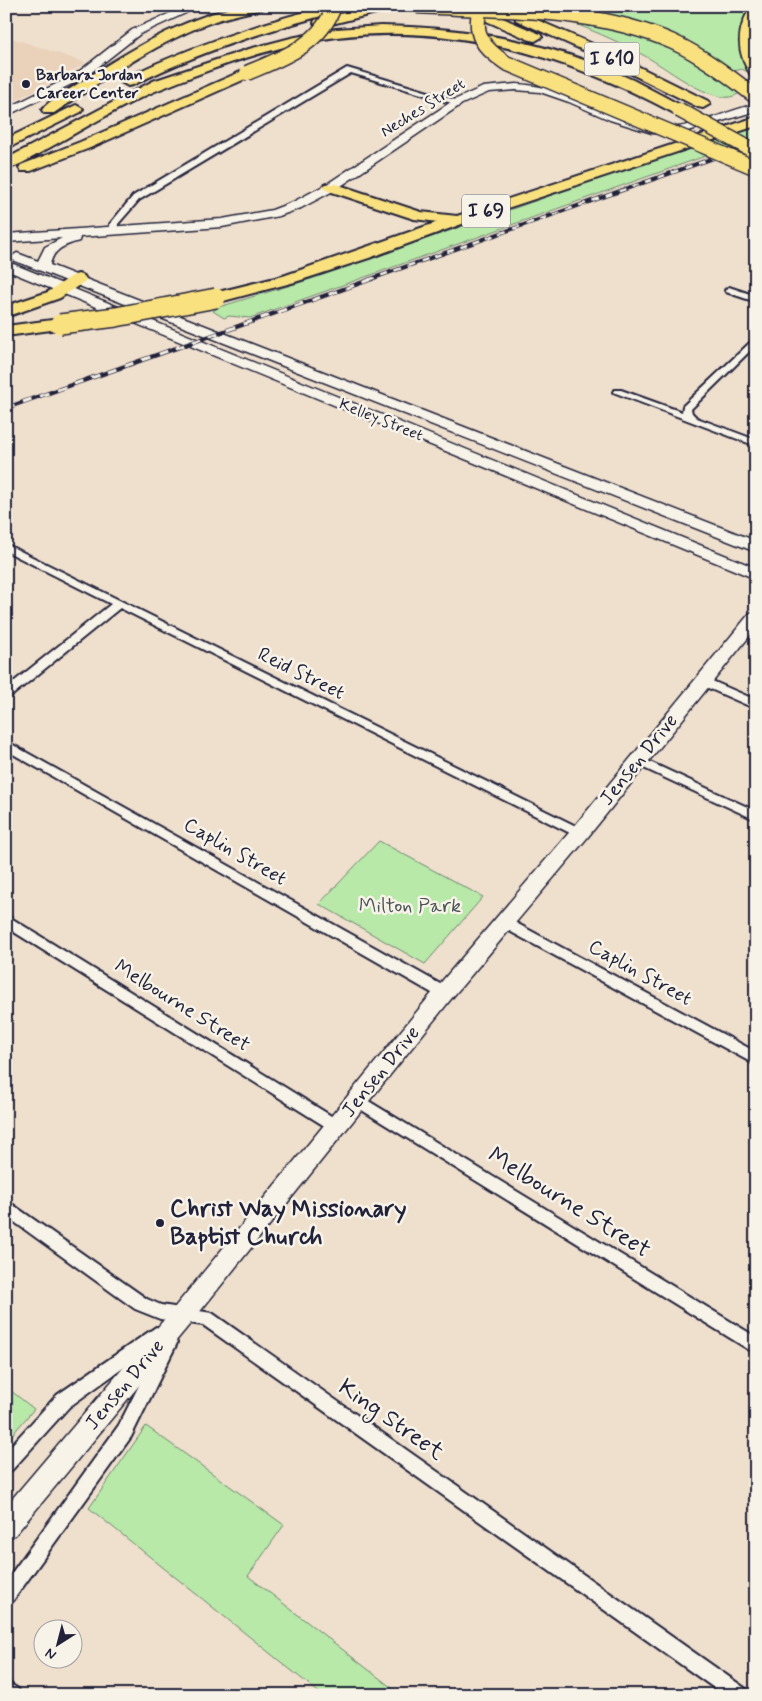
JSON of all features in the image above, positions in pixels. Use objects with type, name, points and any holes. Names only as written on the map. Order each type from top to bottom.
[{"type":"highway","points":[[6,138],[138,55],[199,22],[225,13],[258,6]]},
{"type":"highway","points":[[118,87],[194,52],[250,21],[271,6]]},
{"type":"highway","points":[[6,176],[85,145],[247,73],[311,40],[329,21],[334,6]]},
{"type":"highway","points":[[194,52],[278,24],[344,6]]},
{"type":"highway","points":[[6,165],[144,91],[246,46],[316,24],[388,6]]},
{"type":"highway","points":[[417,6],[564,17],[635,28],[660,37],[698,55],[756,97]]},
{"type":"highway","name":"I 610","points":[[463,6],[501,22],[640,89],[756,152]]},
{"type":"highway","points":[[480,6],[476,26],[478,37],[489,51],[506,63],[756,168]]},
{"type":"highway","name":"I 610","points":[[494,6],[590,48],[703,104],[756,133]]},
{"type":"highway","points":[[756,10],[747,27],[746,40],[749,60],[756,72]]},
{"type":"highway","points":[[144,91],[223,62],[293,41],[337,33],[394,29],[457,33],[526,46],[570,60],[640,89]]},
{"type":"highway","points":[[6,145],[86,104]]},
{"type":"highway","name":"I 69","points":[[6,331],[116,317],[216,298],[289,279],[756,121]]},
{"type":"highway","points":[[331,186],[419,216],[441,219],[472,216]]},
{"type":"highway","points":[[6,312],[38,302],[71,284]]},
{"type":"main road","points":[[6,113],[80,76],[102,61],[170,6]]},
{"type":"main road","points":[[136,32],[196,6]]},
{"type":"main road","name":"Neches Street","points":[[6,238],[249,219],[298,205],[331,186],[458,102],[487,89],[529,87],[554,92],[614,118],[652,130],[678,131],[756,107]]},
{"type":"main road","name":"Neches Street","points":[[6,242],[79,237],[108,234],[114,231]]},
{"type":"main road","points":[[44,266],[44,258],[51,248],[59,243],[79,237]]},
{"type":"main road","name":"Kelley Street","points":[[6,253],[44,266],[71,284],[756,574]]},
{"type":"main road","name":"Kelley Street","points":[[7,266],[71,284],[756,547]]},
{"type":"main road","name":"Jensen Drive","points":[[6,1526],[182,1316],[444,993],[640,761],[756,617]]},
{"type":"street","points":[[114,231],[114,224],[136,198],[350,70],[458,102]]},
{"type":"street","points":[[729,290],[756,299]]},
{"type":"street","points":[[695,421],[687,414],[686,408],[756,340]]},
{"type":"street","points":[[618,392],[756,443]]},
{"type":"street","name":"Reid Street","points":[[6,547],[580,833]]},
{"type":"street","points":[[6,694],[118,604]]},
{"type":"street","points":[[703,681],[756,705]]},
{"type":"street","name":"Caplin Street","points":[[6,745],[444,993]]},
{"type":"street","points":[[640,761],[756,816]]},
{"type":"street","name":"Melbourne Street","points":[[6,920],[336,1126]]},
{"type":"street","name":"Caplin Street","points":[[505,922],[756,1058]]},
{"type":"street","name":"Melbourne Street","points":[[357,1100],[756,1346]]},
{"type":"street","name":"King Street","points":[[6,1207],[141,1304],[160,1312],[206,1318],[740,1695]]},
{"type":"street","points":[[6,1464],[63,1401],[182,1316]]},
{"type":"street","points":[[6,1596],[126,1430],[182,1316]]},
{"type":"street","points":[[6,1690],[12,1695]]},
{"type":"shaded area","name":"Barbara Jordan Career Center","points":[[6,36],[86,63],[6,105]]},
{"type":"green space","points":[[526,6],[756,6],[756,73],[742,69],[734,71],[751,86],[731,97],[723,97],[693,86],[645,56],[616,41],[572,22]]},
{"type":"green space","points":[[756,124],[756,138],[250,318],[229,316],[224,318],[213,311],[219,307],[311,279]]},
{"type":"green space","name":"Milton Park","points":[[379,841],[483,897],[425,964],[319,904]]},
{"type":"green space","points":[[6,1387],[34,1409],[6,1442]]},
{"type":"green space","points":[[146,1426],[284,1525],[248,1576],[401,1695],[322,1695],[89,1508]]},
{"type":"railway","points":[[368,280],[756,143]]},
{"type":"railway","points":[[6,408],[372,279]]},
{"type":"place","name":"Barbara Jordan Career Center","points":[[26,84]]},
{"type":"place","name":"Christ Way Missionary Baptist Church","points":[[160,1223]]}]
